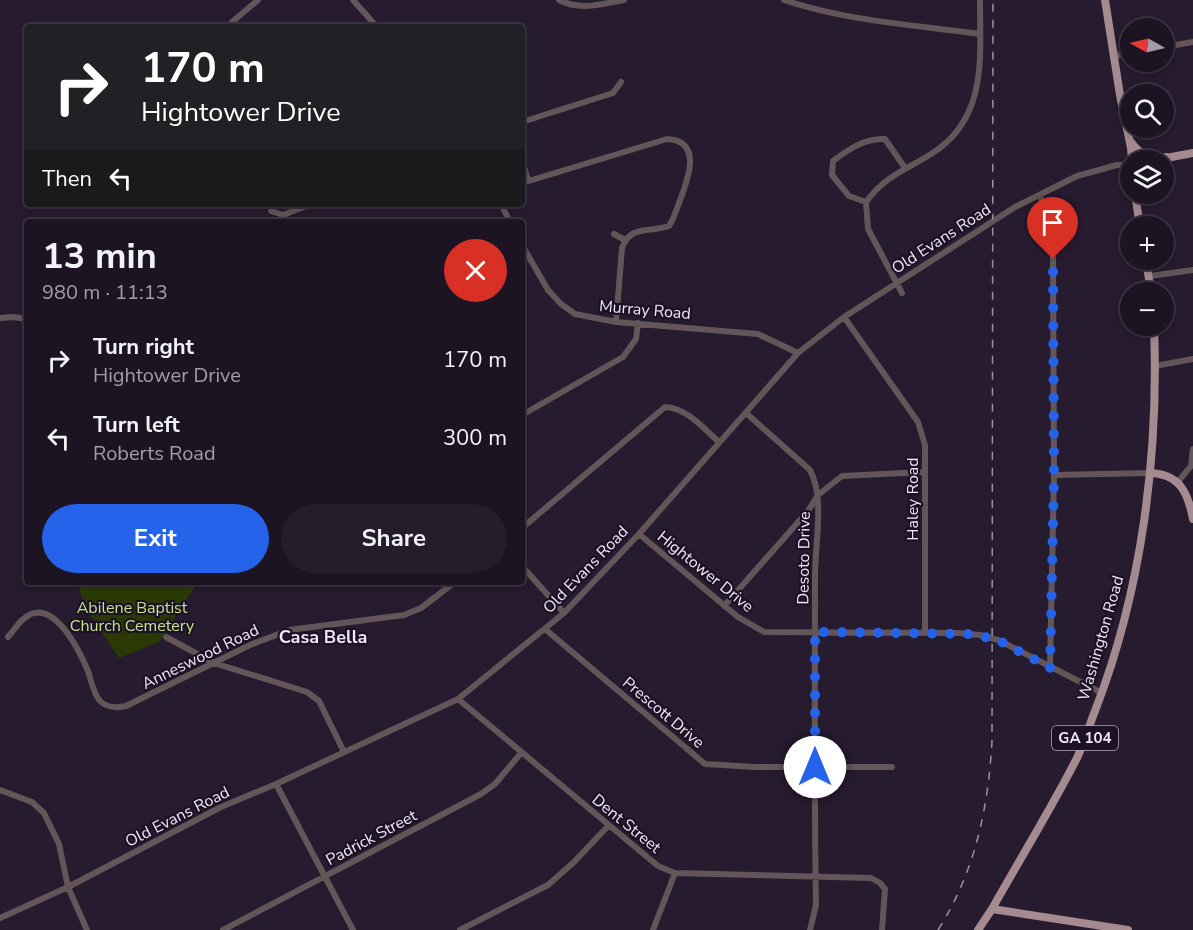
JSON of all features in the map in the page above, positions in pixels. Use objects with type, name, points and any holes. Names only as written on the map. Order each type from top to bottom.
[{"type":"main road","points":[[1105,0],[1130,150]]},
{"type":"main road","points":[[1130,141],[1138,150]]},
{"type":"main road","points":[[1174,157],[1193,153]]},
{"type":"main road","points":[[1148,270],[1150,282]]},
{"type":"main road","name":"Washington Road","points":[[978,930],[1077,757],[1102,693],[1118,643],[1132,588],[1150,473],[1155,416],[1154,336]]},
{"type":"main road","points":[[1150,473],[1166,475],[1177,483],[1189,500],[1193,519]]},
{"type":"main road","points":[[992,909],[1128,930]]},
{"type":"street","points":[[232,22],[258,0]]},
{"type":"street","points":[[353,0],[374,24]]},
{"type":"street","points":[[559,0],[570,6],[595,6],[624,0]]},
{"type":"street","points":[[784,0],[804,7],[860,17],[980,34]]},
{"type":"street","points":[[902,293],[868,229],[866,202],[882,183],[940,147],[956,132],[969,111],[976,96],[980,76],[980,0]]},
{"type":"street","points":[[1174,45],[1193,42]]},
{"type":"street","points":[[1113,56],[1120,55]]},
{"type":"street","points":[[525,122],[612,93],[621,82]]},
{"type":"street","points":[[866,202],[849,196],[843,189],[832,175],[833,161],[849,149],[872,138],[885,139],[905,168]]},
{"type":"street","points":[[525,182],[667,139],[676,140],[686,146],[690,152],[690,166],[669,225],[631,233],[625,240],[622,248],[616,322]]},
{"type":"street","name":"Old Evans Road","points":[[0,918],[68,887],[221,807],[276,784],[458,699],[564,613],[639,534],[798,353],[844,317],[1002,215],[1077,176],[1120,165]]},
{"type":"street","points":[[1040,195],[1051,230],[1054,475],[1050,668]]},
{"type":"street","points":[[271,211],[283,215],[303,207]]},
{"type":"street","points":[[614,234],[625,240]]},
{"type":"street","name":"Murray Road","points":[[525,250],[538,275],[561,304],[575,314],[616,322],[758,334],[798,353]]},
{"type":"street","points":[[1150,276],[1193,270]]},
{"type":"street","name":"Haley Road","points":[[844,317],[918,422],[925,445],[925,633]]},
{"type":"street","points":[[0,318],[24,319]]},
{"type":"street","points":[[525,413],[623,357],[636,339],[638,323]]},
{"type":"street","points":[[1155,366],[1193,359]]},
{"type":"street","points":[[525,525],[665,407],[675,407],[689,416],[718,442]]},
{"type":"street","name":"Desoto Drive","points":[[746,413],[810,470],[815,479],[818,495],[815,570],[816,905],[810,930]]},
{"type":"street","points":[[1177,483],[1191,466],[1193,448]]},
{"type":"street","points":[[724,606],[808,511],[818,495],[842,476],[925,472]]},
{"type":"street","points":[[1054,475],[1150,473]]},
{"type":"street","name":"Hightower Drive","points":[[639,534],[738,617],[764,632],[959,633],[985,636],[998,640],[1102,693]]},
{"type":"street","points":[[525,569],[564,613]]},
{"type":"street","name":"Anneswood Road","points":[[9,636],[22,619],[30,614],[45,613],[53,616],[60,621],[82,659],[96,694],[108,706],[117,708],[126,706],[250,645],[288,630],[404,615],[421,608],[451,585]]},
{"type":"street","name":"Prescott Drive","points":[[545,629],[705,764],[892,767]]},
{"type":"street","points":[[166,637],[214,663],[307,692],[319,701],[344,752]]},
{"type":"street","name":"Dent Street","points":[[458,699],[658,866],[675,873],[871,878],[880,882],[885,889],[882,930]]},
{"type":"street","name":"Padrick Street","points":[[223,930],[481,794],[495,784],[521,753]]},
{"type":"street","points":[[276,784],[353,930]]},
{"type":"street","points":[[0,790],[32,802],[44,813],[58,844],[68,887],[87,930]]},
{"type":"street","points":[[460,930],[548,885],[574,862],[608,826]]},
{"type":"street","points":[[653,930],[675,873]]},
{"type":"green space","name":"Abilene Baptist Church Cemetery","points":[[82,585],[194,585],[159,642],[119,658],[85,607],[79,588]]},
{"type":"railway","points":[[938,930],[961,886],[977,839],[987,791],[992,742],[993,0]]},
{"type":"district","name":"Casa Bella","points":[[323,637]]},
{"type":"route","points":[[815,767],[815,632],[972,634],[998,640],[1050,668],[1054,475],[1053,259]]}]
